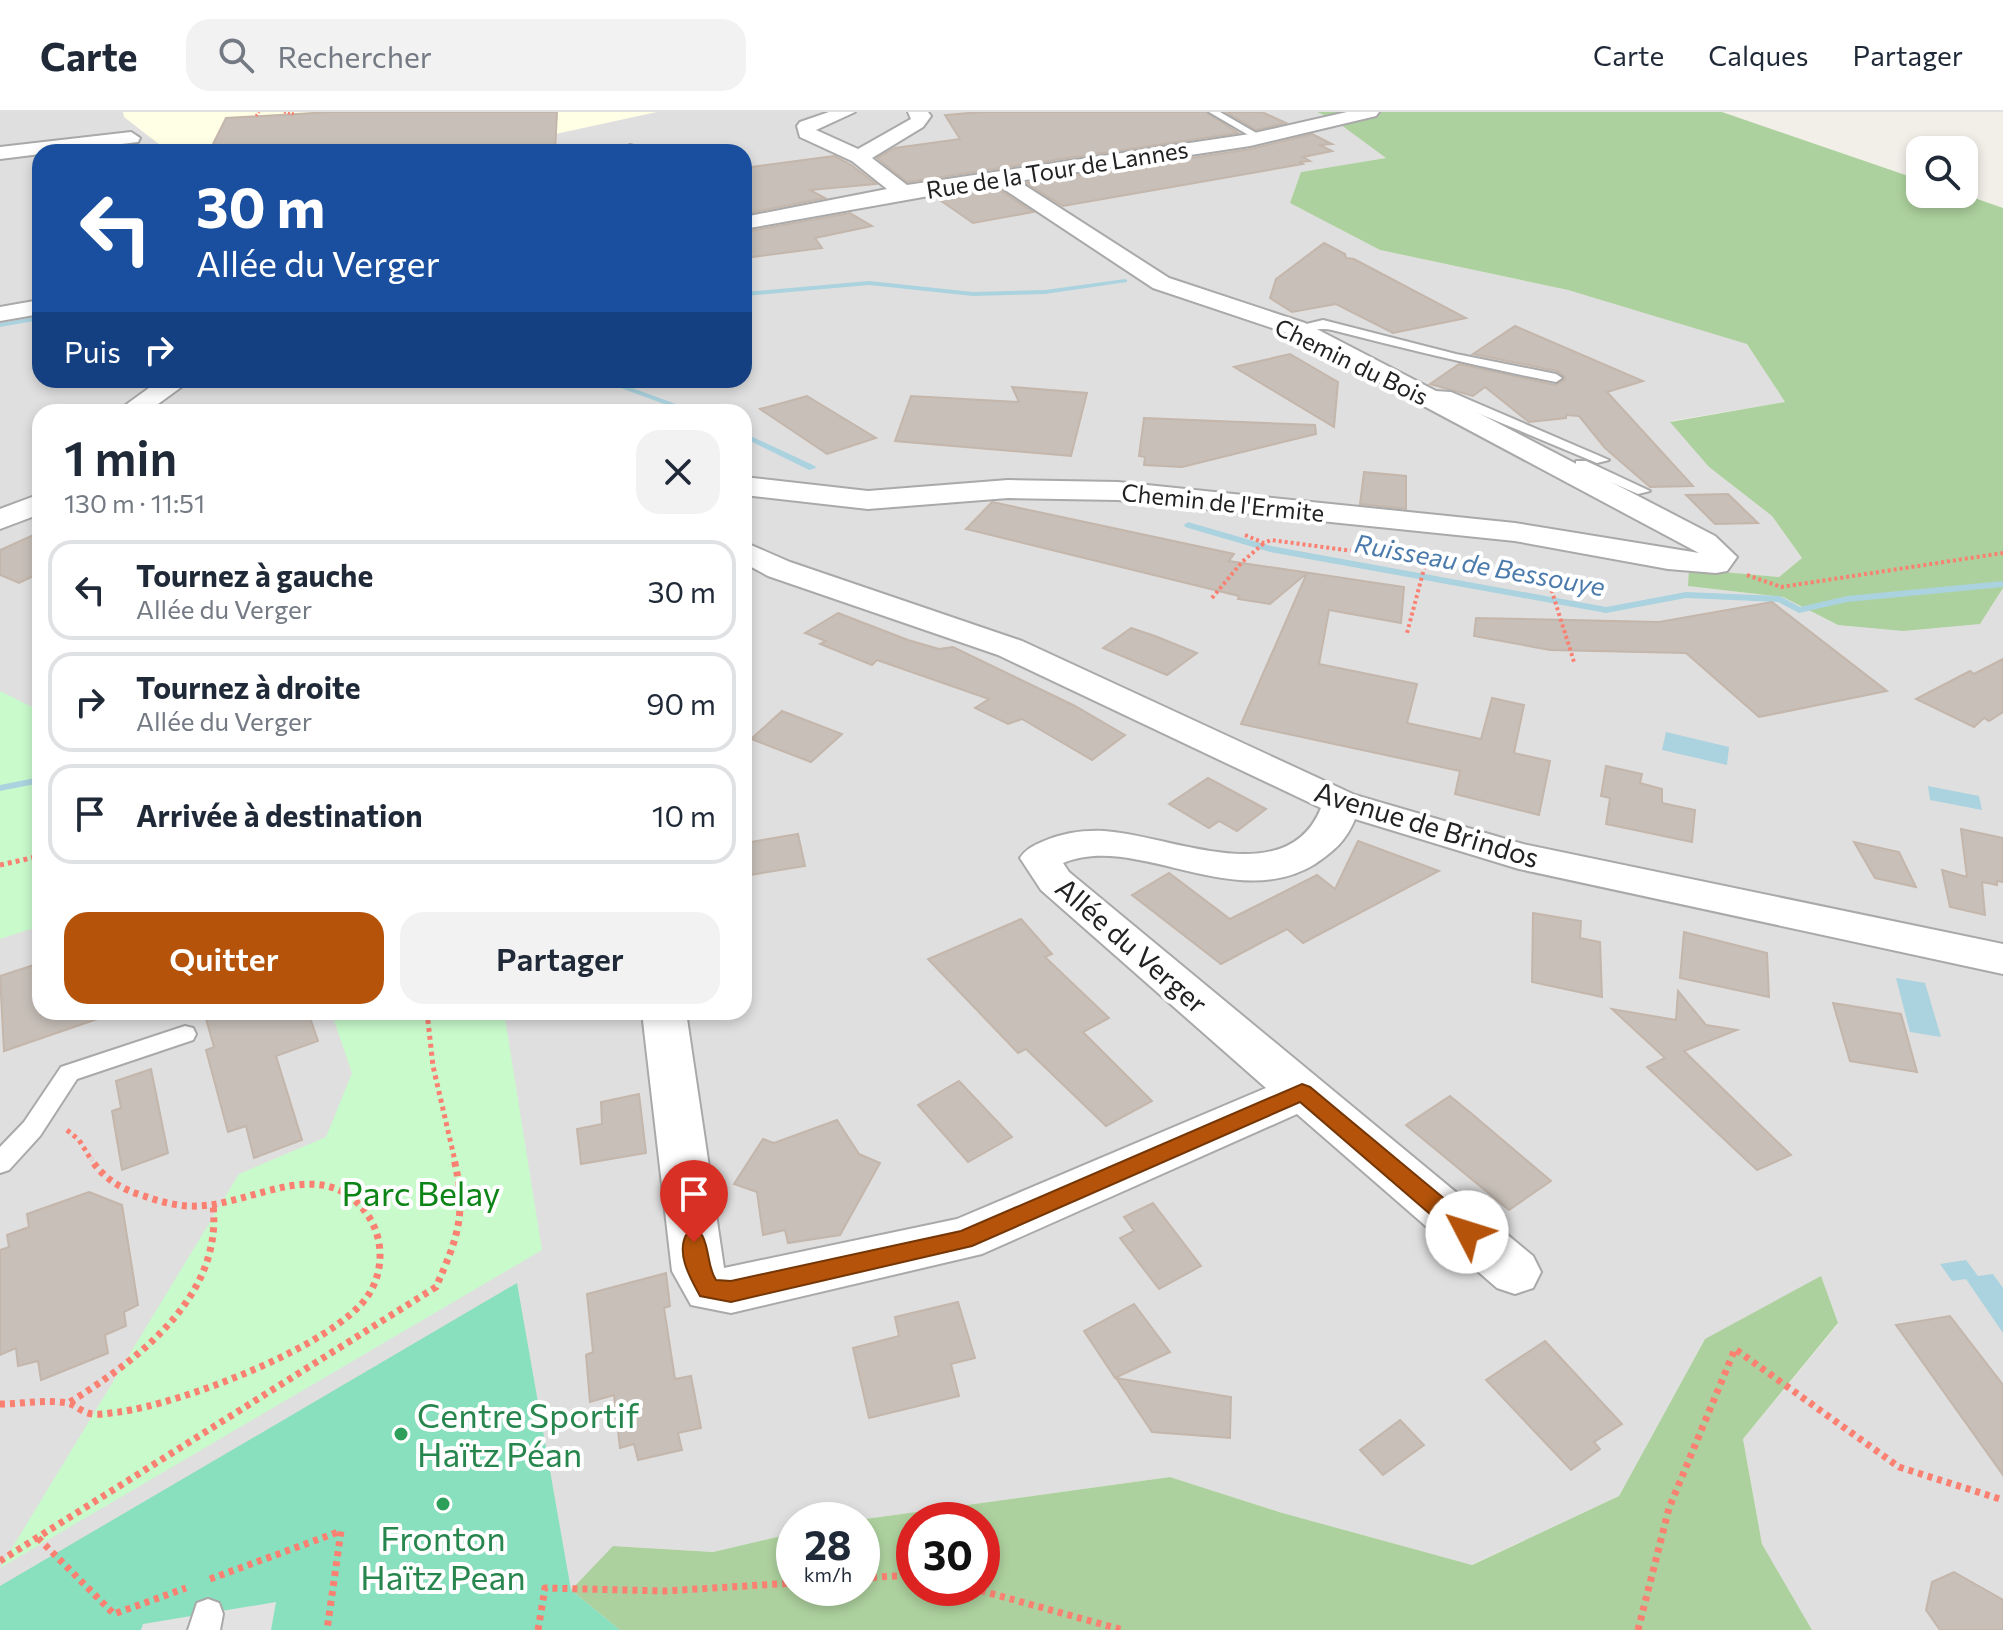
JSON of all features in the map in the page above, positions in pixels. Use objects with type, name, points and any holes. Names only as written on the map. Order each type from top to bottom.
[{"type":"street","points":[[846,112],[812,122],[806,126],[807,133],[859,157],[903,192]]},
{"type":"street","points":[[859,157],[917,123],[922,116],[917,112]]},
{"type":"street","name":"Rue de la Tour de Lannes","points":[[752,221],[903,192],[1260,138],[1370,112]]},
{"type":"street","points":[[110,122],[140,144]]},
{"type":"street","points":[[79,144],[131,138]]},
{"type":"street","points":[[0,153],[32,149]]},
{"type":"street","name":"Chemin du Bois","points":[[1002,179],[1161,283],[1296,328],[1550,462],[1710,553]]},
{"type":"street","points":[[0,314],[32,308]]},
{"type":"street","points":[[140,404],[162,388]]},
{"type":"street","name":"Chemin de l'Ermite","points":[[752,487],[868,500],[1008,489],[1118,491],[1515,532],[1668,560],[1710,553]]},
{"type":"street","points":[[0,520],[32,506]]},
{"type":"street","name":"Avenue de Brindos","points":[[752,555],[779,569],[1010,648],[1342,803],[1519,856],[2003,959]]},
{"type":"street","name":"Allée du Verger","points":[[1342,803],[1325,840],[1293,861],[1249,869],[1090,843],[1051,850],[1040,858],[1055,881],[1515,1272]]},
{"type":"street","points":[[665,1020],[698,1271],[709,1289],[731,1291],[964,1239],[1302,1092]]},
{"type":"lane","points":[[1213,112],[1260,138]]},
{"type":"lane","points":[[1296,328],[1323,324],[1455,358],[1556,378]]},
{"type":"lane","points":[[1419,394],[1446,395],[1602,460]]},
{"type":"lane","points":[[1550,462],[1568,461],[1591,466],[1643,491]]},
{"type":"lane","points":[[0,1163],[32,1129],[69,1073],[185,1034]]},
{"type":"path","points":[[256,116],[259,112]]},
{"type":"path","points":[[284,112],[294,114]]},
{"type":"path","points":[[1212,598],[1242,562],[1264,543]]},
{"type":"path","points":[[1710,553],[1781,587],[2003,553]]},
{"type":"path","points":[[1407,633],[1425,565]]},
{"type":"path","points":[[1554,573],[1550,585],[1574,662]]},
{"type":"path","points":[[0,865],[32,858]]},
{"type":"path","points":[[0,1561],[436,1287],[459,1236],[461,1187],[433,1066],[428,1020]]},
{"type":"path","points":[[67,1130],[82,1140],[100,1173],[120,1186],[179,1206],[213,1204],[302,1184],[331,1186],[353,1198],[370,1217],[380,1239],[380,1270],[368,1297],[299,1346],[237,1374],[172,1398],[121,1412],[88,1415],[70,1402]]},
{"type":"path","points":[[0,1404],[70,1402],[138,1356],[186,1301],[206,1267],[215,1236],[213,1204]]},
{"type":"path","points":[[1638,1630],[1669,1508],[1735,1349],[1899,1467],[2003,1500]]},
{"type":"path","points":[[38,1538],[114,1614],[341,1531],[327,1630]]},
{"type":"path","points":[[538,1630],[545,1588],[665,1591],[776,1584]]},
{"type":"path","points":[[1000,1596],[1123,1630]]},
{"type":"shaded area","points":[[0,112],[1317,112],[1333,119],[1387,158],[1301,172],[1291,203],[1380,250],[1568,290],[1747,343],[1785,402],[1671,421],[1709,467],[1772,516],[1802,558],[1779,577],[1689,570],[1689,586],[1783,597],[1838,625],[1980,624],[2003,588],[2003,1630],[1812,1630],[1762,1544],[1743,1439],[1838,1324],[1705,1339],[1619,1496],[1471,1565],[1279,1512],[1170,1477],[989,1502],[896,1502],[896,1515],[880,1517],[880,1502],[776,1502],[776,1537],[713,1552],[614,1546],[571,1590],[620,1630],[0,1630]]},
{"type":"shaded area","points":[[123,112],[657,112],[512,144],[159,144],[124,117]]},
{"type":"shaded area","points":[[276,1602],[271,1630],[141,1630],[143,1624]]},
{"type":"green space","points":[[1317,112],[1722,112],[1906,175],[1906,208],[1978,208],[1978,199],[2003,208],[2003,588],[1980,624],[1903,631],[1838,625],[1783,597],[1688,586],[1689,569],[1779,577],[1802,558],[1772,516],[1709,467],[1670,422],[1785,402],[1747,344],[1568,290],[1380,250],[1290,203],[1301,172],[1386,158],[1333,119]]},
{"type":"green space","points":[[0,691],[32,707],[32,929],[0,939]]},
{"type":"green space","name":"Parc Belay","points":[[334,1020],[505,1020],[542,1250],[0,1568],[239,1174],[326,1137],[352,1073]]},
{"type":"green space","points":[[1821,1276],[1838,1323],[1743,1439],[1762,1544],[1812,1630],[620,1630],[571,1590],[613,1546],[713,1552],[776,1537],[776,1606],[880,1606],[880,1517],[896,1515],[896,1606],[1000,1606],[1000,1502],[989,1502],[1170,1477],[1279,1512],[1472,1565],[1619,1496],[1705,1339]]},
{"type":"green space","name":"Centre Sportif Haïtz Péan","points":[[517,1283],[571,1590],[620,1630],[0,1630],[0,1586]]},
{"type":"water","points":[[1666,732],[1729,747],[1727,765],[1662,750]]},
{"type":"water","points":[[1928,786],[1979,796],[1982,810],[1930,800]]},
{"type":"water","points":[[1896,978],[1925,983],[1941,1037],[1910,1032]]},
{"type":"water","points":[[1966,1260],[1978,1276],[1993,1274],[2003,1288],[2003,1333],[1966,1279],[1952,1281],[1940,1264]]},
{"type":"building","points":[[331,112],[557,112],[555,144],[213,144],[226,118]]},
{"type":"building","points":[[981,112],[1206,112],[1238,133],[907,182],[877,158],[895,148],[960,139],[945,115]]},
{"type":"building","points":[[1226,112],[1262,112],[1286,123],[1256,130]]},
{"type":"building","points":[[1312,134],[1332,144],[1320,145],[1332,151],[1303,157],[1310,161],[1300,162],[1303,164],[1063,206],[1026,183],[1251,149]]},
{"type":"building","points":[[834,156],[876,184],[810,190],[825,198],[752,212],[752,167]]},
{"type":"building","points":[[995,187],[1033,212],[973,223],[937,198]]},
{"type":"building","points":[[850,213],[872,226],[815,238],[822,248],[752,257],[752,231]]},
{"type":"building","points":[[1324,243],[1345,254],[1346,258],[1354,259],[1466,318],[1393,333],[1336,304],[1292,312],[1270,298],[1276,279]]},
{"type":"building","points":[[1515,326],[1643,381],[1607,392],[1693,486],[1650,487],[1605,448],[1579,416],[1566,415],[1566,418],[1529,422],[1485,387],[1473,396],[1430,384],[1459,364],[1555,385],[1564,380],[1565,377],[1557,371],[1473,354]]},
{"type":"building","points":[[1290,354],[1338,382],[1334,427],[1234,367]]},
{"type":"building","points":[[1012,387],[1087,393],[1071,456],[895,441],[911,396],[1019,402]]},
{"type":"building","points":[[807,396],[876,438],[827,454],[760,409]]},
{"type":"building","points":[[1144,418],[1315,425],[1316,434],[1182,467],[1144,465],[1145,457],[1139,456]]},
{"type":"building","points":[[1364,472],[1406,476],[1406,509],[1360,504]]},
{"type":"building","points":[[1728,494],[1758,523],[1715,524],[1686,495]]},
{"type":"building","points":[[992,502],[1234,554],[1229,561],[1404,587],[1401,623],[1329,610],[1319,664],[1417,684],[1407,723],[1481,739],[1492,698],[1524,705],[1514,753],[1550,761],[1539,815],[1455,794],[1460,771],[1241,724],[1307,573],[1270,604],[1238,599],[1239,596],[966,529]]},
{"type":"building","points":[[32,536],[32,577],[19,583],[0,575],[0,550]]},
{"type":"building","points":[[1772,602],[1887,691],[1759,717],[1686,653],[1550,650],[1474,636],[1476,618],[1659,622]]},
{"type":"building","points":[[838,613],[908,640],[939,649],[953,647],[1075,706],[1125,735],[1092,760],[1022,719],[1008,724],[975,708],[989,699],[877,660],[872,665],[820,644],[826,641],[805,633]]},
{"type":"building","points":[[1131,628],[1197,653],[1167,675],[1103,648]]},
{"type":"building","points":[[2003,659],[2003,712],[1989,721],[1984,718],[1974,727],[1916,699],[1970,671],[1974,674]]},
{"type":"building","points":[[782,711],[842,734],[811,762],[752,738]]},
{"type":"building","points":[[1606,766],[1642,774],[1640,783],[1662,789],[1662,803],[1695,810],[1692,842],[1606,824],[1610,798],[1601,796]]},
{"type":"building","points":[[1208,778],[1266,809],[1237,831],[1219,821],[1209,828],[1169,804]]},
{"type":"building","points":[[1961,829],[2003,838],[2003,882],[1997,881],[1997,885],[1982,882],[1985,915],[1950,907],[1942,870],[1967,877]]},
{"type":"building","points":[[798,834],[805,866],[752,875],[752,842]]},
{"type":"building","points":[[1358,841],[1439,871],[1303,943],[1287,929],[1221,964],[1132,895],[1169,873],[1230,919],[1317,875],[1335,889]]},
{"type":"building","points":[[1854,842],[1899,852],[1916,887],[1875,878]]},
{"type":"building","points":[[1533,913],[1581,921],[1580,938],[1600,942],[1602,997],[1532,982]]},
{"type":"building","points":[[1021,919],[1052,954],[1045,957],[1109,1018],[1083,1032],[1152,1101],[1106,1126],[1026,1049],[1018,1053],[928,959]]},
{"type":"building","points":[[1684,932],[1767,953],[1769,997],[1680,978]]},
{"type":"building","points":[[32,966],[32,1020],[94,1020],[4,1051],[0,976]]},
{"type":"building","points":[[1678,991],[1706,1025],[1737,1030],[1684,1051],[1791,1155],[1757,1170],[1647,1067],[1665,1058],[1612,1009],[1676,1020]]},
{"type":"building","points":[[1833,1003],[1901,1014],[1917,1072],[1850,1061]]},
{"type":"building","points":[[206,1020],[311,1020],[318,1041],[276,1056],[302,1140],[254,1158],[246,1126],[228,1132],[206,1050],[214,1047]]},
{"type":"building","points":[[151,1069],[168,1153],[122,1170],[112,1111],[121,1108],[116,1081]]},
{"type":"building","points":[[959,1081],[1012,1137],[968,1162],[918,1105]]},
{"type":"building","points":[[639,1094],[646,1153],[581,1164],[577,1129],[602,1124],[601,1102]]},
{"type":"building","points":[[1450,1096],[1551,1181],[1509,1210],[1406,1125]]},
{"type":"building","points":[[837,1120],[859,1154],[880,1163],[840,1235],[788,1243],[785,1230],[763,1235],[757,1192],[734,1184],[763,1139],[774,1143]]},
{"type":"building","points":[[89,1192],[122,1205],[138,1305],[124,1312],[126,1326],[105,1335],[108,1353],[41,1380],[38,1361],[18,1366],[16,1348],[0,1355],[0,1250],[9,1247],[7,1235],[29,1227],[27,1214]]},
{"type":"building","points":[[1153,1203],[1201,1266],[1159,1289],[1120,1238],[1134,1231],[1124,1217]]},
{"type":"building","points":[[666,1273],[670,1306],[664,1308],[675,1379],[691,1376],[701,1428],[678,1433],[682,1450],[638,1460],[634,1444],[620,1448],[614,1395],[590,1402],[586,1355],[593,1352],[587,1294]]},
{"type":"building","points":[[958,1302],[975,1358],[951,1364],[959,1396],[869,1418],[853,1348],[899,1336],[895,1317]]},
{"type":"building","points":[[1134,1304],[1170,1352],[1115,1378],[1084,1331]]},
{"type":"building","points":[[1950,1316],[2003,1385],[2003,1475],[1896,1325]]},
{"type":"building","points":[[1545,1341],[1622,1424],[1594,1442],[1600,1449],[1571,1470],[1486,1380]]},
{"type":"building","points":[[1116,1378],[1231,1397],[1230,1438],[1152,1432]]},
{"type":"building","points":[[1400,1420],[1424,1445],[1383,1475],[1360,1450]]},
{"type":"building","points":[[1954,1572],[2003,1600],[2003,1630],[1940,1630],[1926,1610],[1932,1582]]},
{"type":"waterway","points":[[752,293],[869,283],[973,294],[1045,292],[1125,281]]},
{"type":"waterway","name":"Ruisseau de Bessouye","points":[[0,325],[32,319]]},
{"type":"waterway","name":"Ruisseau de Bessouye","points":[[626,388],[671,404]]},
{"type":"waterway","name":"Ruisseau de Bessouye","points":[[752,439],[812,468]]},
{"type":"waterway","name":"Ruisseau de Bessouye","points":[[1188,525],[1270,549],[1606,610],[1686,595],[1780,599],[1799,610],[1847,599],[2003,584]]},
{"type":"waterway","points":[[0,788],[32,782]]},
{"type":"place","name":"Centre Sportif Haïtz Péan","points":[[401,1434]]},
{"type":"place","name":"Fronton Haïtz Pean","points":[[443,1504]]},
{"type":"route","points":[[694,1242],[698,1271],[709,1289],[731,1291],[964,1239],[1302,1092],[1467,1232]]}]
